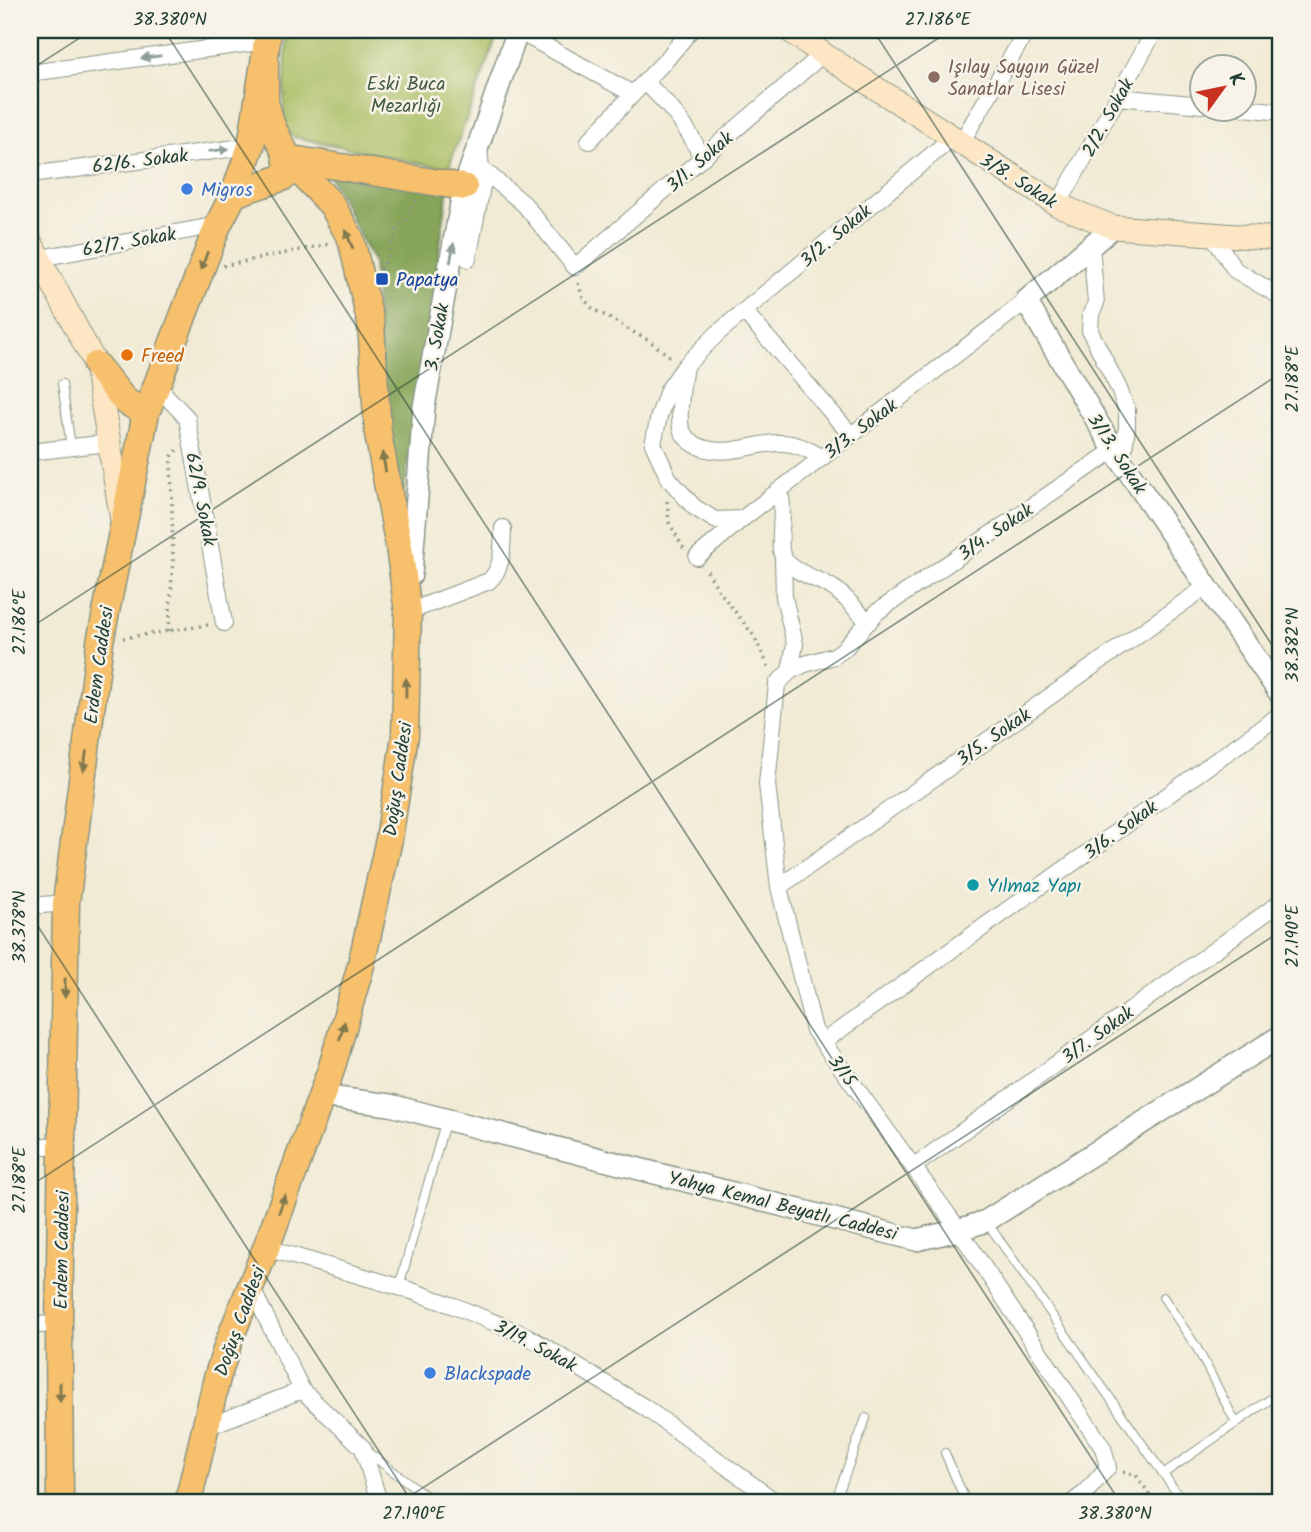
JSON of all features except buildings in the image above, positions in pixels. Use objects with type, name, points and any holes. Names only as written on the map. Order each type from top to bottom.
[{"type":"main road","name":"3/8. Sokak","points":[[789,30],[822,54],[1058,205],[1113,227],[1281,239]]},
{"type":"main road","name":"Erdem Caddesi","points":[[59,1324],[66,903],[100,642],[146,413],[251,146],[267,42]]},
{"type":"main road","name":"Doğuş Caddesi","points":[[188,1502],[217,1378],[331,1070],[361,965],[389,839],[405,736],[408,612],[379,434],[371,324],[351,239],[332,205],[289,160],[272,126],[265,102],[267,42]]},
{"type":"main road","points":[[251,146],[289,160],[464,187]]},
{"type":"main road","points":[[234,194],[284,177],[289,160]]},
{"type":"main road","points":[[35,249],[96,365],[124,401],[146,413]]},
{"type":"main road","points":[[96,365],[123,525]]},
{"type":"main road","points":[[59,1324],[60,1502]]},
{"type":"street","points":[[518,30],[633,94]]},
{"type":"street","name":"3. Sokak","points":[[408,612],[424,407],[464,187],[518,30]]},
{"type":"street","points":[[589,141],[691,30]]},
{"type":"street","name":"3/2. Sokak","points":[[742,519],[715,520],[694,507],[669,479],[653,444],[668,390],[690,360],[719,332],[956,141],[1027,30]]},
{"type":"street","name":"2/2. Sokak","points":[[1058,205],[1155,30]]},
{"type":"street","points":[[30,73],[267,42]]},
{"type":"street","name":"3/1. Sokak","points":[[575,267],[822,54]]},
{"type":"street","points":[[645,82],[682,122],[702,158]]},
{"type":"street","points":[[1118,97],[1188,104]]},
{"type":"street","points":[[1258,110],[1281,112]]},
{"type":"street","points":[[479,144],[481,168],[524,204],[575,267]]},
{"type":"street","name":"62/6. Sokak","points":[[30,175],[251,146]]},
{"type":"street","points":[[468,259],[485,172]]},
{"type":"street","name":"62/7. Sokak","points":[[35,249],[218,225]]},
{"type":"street","points":[[1026,301],[1113,227]]},
{"type":"street","points":[[1212,234],[1235,270],[1281,297]]},
{"type":"street","points":[[1091,246],[1096,303],[1091,314],[1090,331],[1127,411],[1128,427],[1118,456]]},
{"type":"street","name":"3/3. Sokak","points":[[696,557],[780,489],[1026,301]]},
{"type":"street","name":"3/13. Sokak","points":[[1026,301],[1118,456],[1281,695]]},
{"type":"street","points":[[744,311],[851,435]]},
{"type":"street","points":[[690,360],[681,388],[681,430],[695,446],[711,450],[738,450],[762,443],[785,443],[808,449],[822,458]]},
{"type":"street","name":"62/9. Sokak","points":[[156,386],[187,418],[224,623]]},
{"type":"street","points":[[30,452],[108,443]]},
{"type":"street","name":"3/4. Sokak","points":[[790,671],[835,656],[873,617],[1118,456]]},
{"type":"street","points":[[777,684],[790,671],[795,644],[784,597],[781,551],[783,505],[780,489]]},
{"type":"street","points":[[408,612],[489,580],[497,573],[502,556],[503,528]]},
{"type":"street","points":[[783,558],[808,576],[834,588],[873,617]]},
{"type":"street","name":"3/5. Sokak","points":[[779,887],[1207,586]]},
{"type":"street","name":"3/15","points":[[777,684],[767,784],[779,887],[814,1031],[959,1230]]},
{"type":"street","name":"3/6. Sokak","points":[[823,1042],[1281,714]]},
{"type":"street","name":"3/7. Sokak","points":[[913,1167],[1281,902]]},
{"type":"street","points":[[30,906],[66,903]]},
{"type":"street","name":"Yahya Kemal Beyatlı Caddesi","points":[[321,1096],[390,1105],[916,1240],[986,1221],[1281,1036]]},
{"type":"street","points":[[30,1147],[62,1145]]},
{"type":"street","points":[[959,1230],[1103,1448],[1108,1467],[1086,1492],[1073,1502]]},
{"type":"street","name":"3/19. Sokak","points":[[266,1248],[399,1287],[527,1336],[644,1407],[776,1502]]},
{"type":"street","points":[[251,1287],[302,1390],[363,1448],[379,1502]]},
{"type":"street","points":[[30,1326],[59,1324]]},
{"type":"street","points":[[204,1428],[302,1390]]},
{"type":"lane","points":[[62,384],[71,447]]},
{"type":"lane","points":[[399,1287],[446,1119]]},
{"type":"lane","points":[[986,1221],[1183,1502]]},
{"type":"lane","points":[[1163,1297],[1197,1348],[1236,1423]]},
{"type":"lane","points":[[1163,1474],[1279,1393]]},
{"type":"lane","points":[[835,1502],[866,1418]]},
{"type":"lane","points":[[363,1448],[435,1502]]},
{"type":"lane","points":[[945,1453],[966,1502]]},
{"type":"lane","points":[[417,1489],[419,1502]]},
{"type":"path","points":[[361,279],[383,267],[397,231],[419,194],[422,181]]},
{"type":"path","points":[[200,272],[351,239]]},
{"type":"path","points":[[575,267],[583,298],[593,309],[651,342],[670,358],[690,360]]},
{"type":"path","points":[[169,631],[173,559],[171,457],[190,435]]},
{"type":"path","points":[[669,479],[669,522],[685,551],[696,557],[754,636],[777,684]]},
{"type":"path","points":[[100,642],[224,623]]},
{"type":"path","points":[[1108,1467],[1136,1475],[1155,1502]]},
{"type":"green space","name":"Eski Buca Mezarlığı","points":[[287,30],[499,30],[448,169],[294,137],[286,130],[283,121]]},
{"type":"green space","points":[[328,173],[448,190],[402,505],[383,399],[373,262]]},
{"type":"place","name":"Işılay Saygın Güzel Sanatlar Lisesi","points":[[934,77]]},
{"type":"place","name":"Migros","points":[[187,189]]},
{"type":"place","name":"Papatya","points":[[382,279]]},
{"type":"place","name":"Freed","points":[[127,355]]},
{"type":"place","name":"Yılmaz Yapı","points":[[973,885]]},
{"type":"place","name":"Blackspade","points":[[430,1373]]}]
